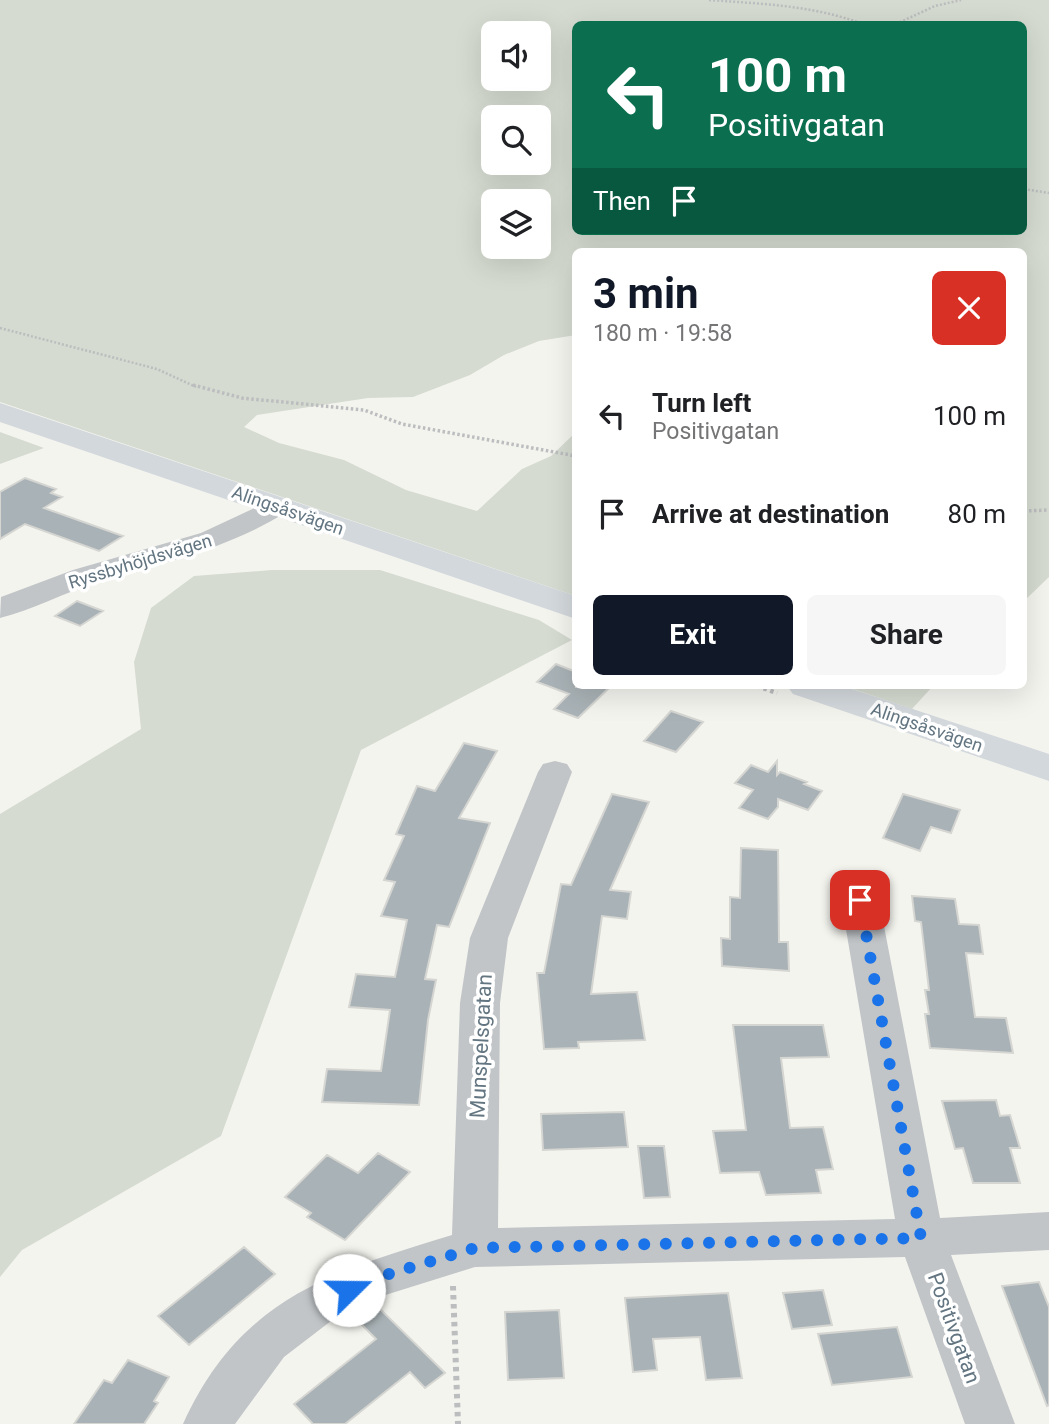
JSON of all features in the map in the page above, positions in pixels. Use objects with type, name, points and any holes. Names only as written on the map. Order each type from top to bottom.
[{"type":"main road","name":"Alingsåsvägen","points":[[0,412],[572,607]]},
{"type":"main road","name":"Alingsåsvägen","points":[[815,689],[1049,768]]},
{"type":"street","name":"Ryssbyhöjdsvägen","points":[[0,609],[57,585],[219,537],[259,519],[276,506]]},
{"type":"street","name":"Munspelsgatan","points":[[464,1251],[480,1003],[489,938],[555,772]]},
{"type":"street","name":"Positivgatan","points":[[860,900],[921,1238],[990,1424]]},
{"type":"street","points":[[208,1424],[228,1391],[267,1342],[314,1306],[366,1281],[464,1251],[921,1238],[1049,1231]]},
{"type":"path","points":[[709,0],[806,7],[855,21]]},
{"type":"path","points":[[903,21],[935,6],[961,0]]},
{"type":"path","points":[[1027,189],[1049,193]]},
{"type":"path","points":[[0,328],[157,369],[198,388],[242,398],[363,410],[402,424],[572,455]]},
{"type":"path","points":[[1027,510],[1049,510]]},
{"type":"path","points":[[458,1424],[464,1251]]},
{"type":"shaded area","points":[[0,0],[1049,0],[1049,577],[1027,598],[1027,248],[572,248],[572,336],[539,341],[504,355],[470,375],[413,397],[368,398],[257,415],[244,427],[279,443],[344,460],[406,490],[477,511],[522,469],[551,456],[572,436],[572,595],[0,402]]},
{"type":"shaded area","points":[[0,432],[44,448],[0,464]]},
{"type":"shaded area","points":[[272,570],[380,570],[539,620],[572,640],[361,750],[221,1136],[22,1250],[0,1277],[0,814],[141,729],[134,662],[151,608],[194,576]]},
{"type":"shaded area","points":[[853,689],[930,689],[912,709]]},
{"type":"building","points":[[25,478],[56,489],[51,493],[62,497],[44,508],[123,536],[99,551],[25,524],[0,539],[0,492]]},
{"type":"building","points":[[77,601],[103,611],[80,626],[55,616]]},
{"type":"building","points":[[556,664],[572,670],[572,689],[608,689],[578,718],[554,709],[569,694],[537,682]]},
{"type":"building","points":[[671,711],[703,722],[676,752],[644,741]]},
{"type":"building","points":[[464,743],[497,751],[459,818],[490,823],[449,927],[437,925],[425,979],[436,980],[428,1020],[419,1105],[322,1102],[327,1069],[381,1071],[390,1010],[349,1007],[356,974],[395,977],[407,920],[381,916],[395,882],[384,880],[404,836],[396,834],[417,786],[435,791]]},
{"type":"building","points":[[777,761],[777,775],[780,772],[822,791],[808,810],[778,799],[778,807],[768,819],[739,808],[753,790],[735,783],[751,765],[768,772]]},
{"type":"building","points":[[612,794],[649,802],[610,890],[631,892],[627,919],[602,916],[591,994],[637,992],[645,1040],[578,1042],[579,1048],[544,1049],[537,973],[544,973],[561,884],[571,885]]},
{"type":"building","points":[[903,794],[960,810],[951,833],[931,827],[920,851],[883,838]]},
{"type":"building","points":[[741,848],[778,850],[779,942],[788,942],[789,971],[722,966],[721,938],[730,939],[730,897],[740,898]]},
{"type":"building","points":[[912,896],[955,899],[959,924],[979,925],[983,954],[966,953],[975,1017],[1006,1018],[1013,1053],[930,1048],[925,1014],[929,1014],[925,990],[929,990],[921,922],[915,921]]},
{"type":"building","points":[[733,1025],[823,1025],[829,1057],[781,1058],[790,1128],[823,1127],[833,1169],[816,1170],[821,1193],[766,1195],[759,1172],[720,1173],[713,1131],[746,1130]]},
{"type":"building","points":[[996,1100],[1000,1116],[1010,1115],[1020,1148],[1010,1148],[1020,1183],[973,1183],[963,1148],[955,1149],[942,1101]]},
{"type":"building","points":[[624,1112],[628,1147],[543,1150],[541,1114]]},
{"type":"building","points":[[638,1146],[664,1146],[670,1197],[644,1198]]},
{"type":"building","points":[[378,1153],[410,1172],[345,1240],[307,1217],[311,1213],[285,1197],[327,1155],[358,1173]]},
{"type":"building","points":[[244,1247],[275,1274],[189,1345],[158,1316]]},
{"type":"building","points":[[1039,1282],[1049,1307],[1047,1406],[1002,1286]]},
{"type":"building","points":[[823,1290],[832,1325],[792,1329],[783,1293]]},
{"type":"building","points":[[728,1293],[742,1378],[706,1380],[700,1337],[653,1339],[657,1370],[633,1372],[625,1298]]},
{"type":"building","points":[[380,1309],[445,1373],[425,1388],[410,1372],[345,1424],[313,1424],[294,1404],[376,1339],[361,1324]]},
{"type":"building","points":[[559,1310],[564,1378],[508,1380],[505,1312]]},
{"type":"building","points":[[897,1327],[912,1377],[832,1385],[818,1334]]},
{"type":"building","points":[[128,1360],[169,1377],[154,1401],[158,1403],[144,1424],[74,1424],[104,1380],[112,1383]]},
{"type":"route","points":[[349,1290],[366,1281],[475,1248],[921,1238],[860,900]]}]
